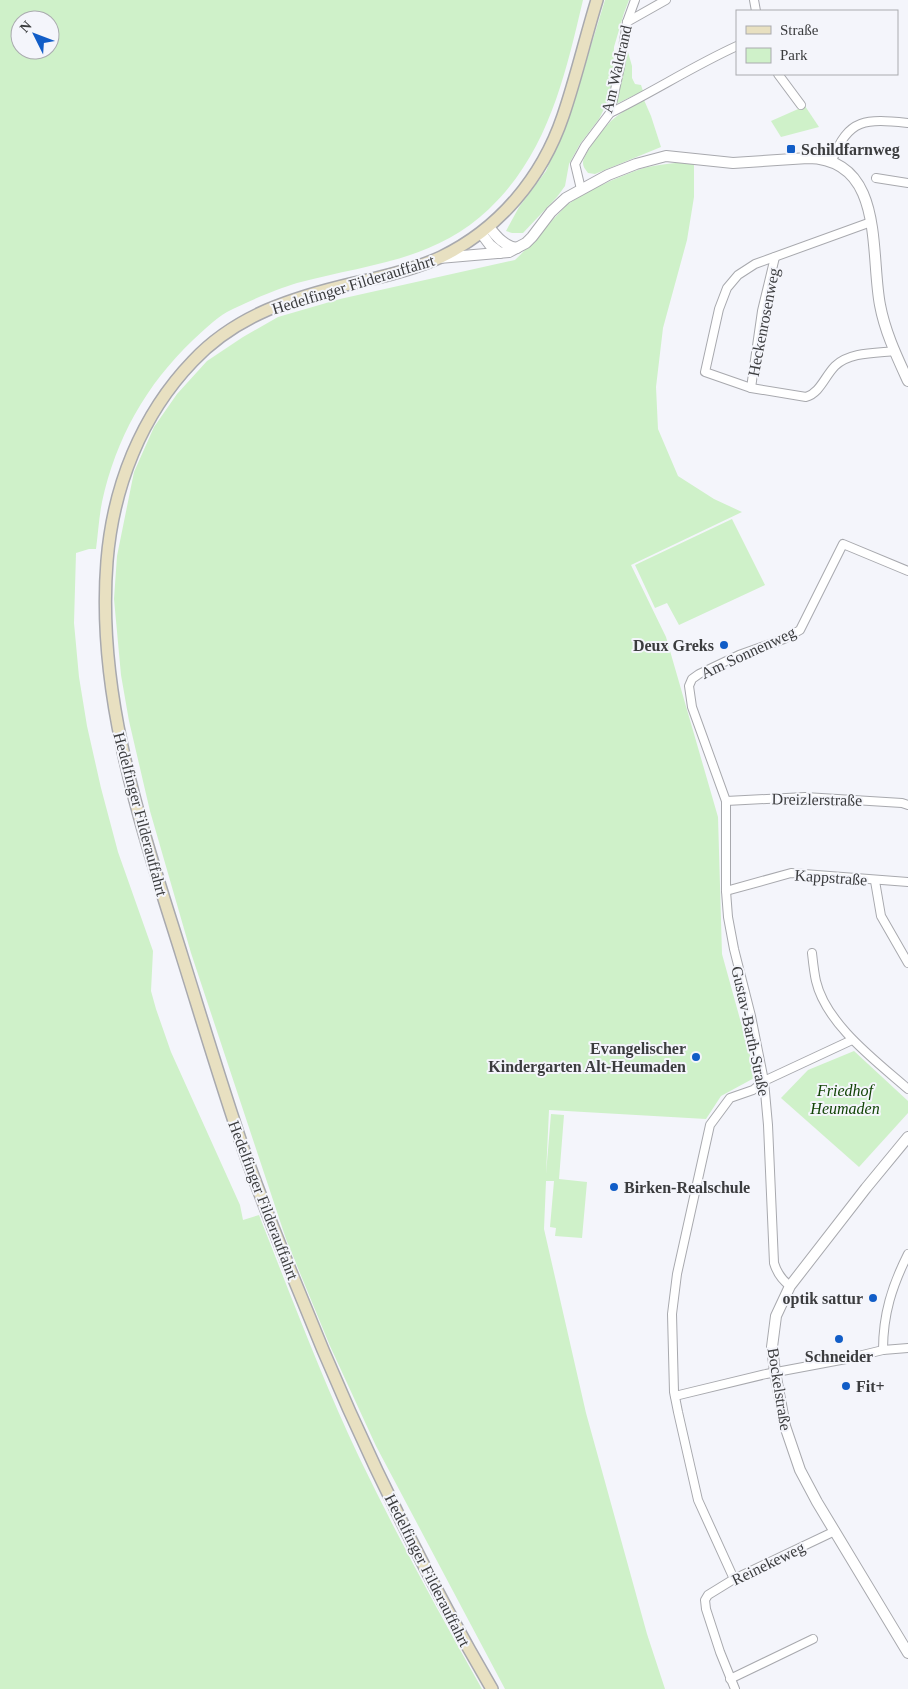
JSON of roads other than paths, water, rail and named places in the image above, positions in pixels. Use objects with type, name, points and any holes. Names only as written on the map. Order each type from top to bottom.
[{"type":"main road","name":"Hedelfinger Filderauffahrt","points":[[492,1689],[423,1564],[350,1412],[318,1339],[248,1162],[204,1028],[127,773],[113,702],[106,638],[107,560],[117,499],[125,471],[146,424],[176,380],[195,358],[214,341],[256,314],[307,294],[400,272],[438,258],[485,230],[517,199],[543,162],[563,118],[597,0]]},
{"type":"street","name":"Am Waldrand","points":[[581,189],[575,164],[585,146],[610,113],[620,67],[626,22],[635,0]]},
{"type":"street","points":[[626,22],[666,0]]},
{"type":"street","points":[[610,113],[736,46]]},
{"type":"street","points":[[779,75],[801,105]]},
{"type":"street","points":[[832,161],[835,152],[849,131],[856,125],[875,120],[908,123]]},
{"type":"street","points":[[438,258],[510,252],[532,238],[558,205],[581,189],[629,166],[666,156],[733,163],[808,158],[832,161],[851,173],[859,183],[871,222],[880,307],[895,351],[905,366],[908,381]]},
{"type":"street","points":[[876,178],[908,183]]},
{"type":"street","name":"Heckenrosenweg","points":[[871,222],[756,264],[738,275],[728,288],[719,309],[705,372],[751,388],[806,397],[813,395],[835,366],[848,358],[895,351]]},
{"type":"street","points":[[485,230],[509,247],[517,248]]},
{"type":"street","points":[[485,230],[490,245],[500,253]]},
{"type":"street","name":"Heckenrosenweg","points":[[751,388],[762,311],[775,257]]},
{"type":"street","name":"Am Sonnenweg","points":[[726,801],[692,707],[689,686],[692,679],[739,655],[784,639],[800,630],[843,544],[908,571]]},
{"type":"street","name":"Dreizlerstraße","points":[[726,801],[805,796],[908,805]]},
{"type":"street","name":"Gustav-Barth-Straße","points":[[726,801],[726,891],[728,917],[764,1081],[768,1125],[774,1263],[776,1271],[782,1280],[790,1286]]},
{"type":"street","name":"Kappstraße","points":[[726,891],[791,873],[875,881],[908,882]]},
{"type":"street","points":[[875,881],[881,916],[908,963]]},
{"type":"street","points":[[812,954],[816,982],[830,1011],[852,1040],[908,1089]]},
{"type":"street","points":[[734,1579],[698,1500],[675,1396],[672,1314],[677,1274],[710,1124],[730,1098],[753,1090],[764,1081],[852,1040]]},
{"type":"street","name":"Bockelstraße","points":[[908,1137],[790,1286],[778,1309],[773,1330],[772,1347],[774,1372],[785,1426],[800,1470],[834,1531],[908,1653]]},
{"type":"street","points":[[883,1350],[883,1329],[888,1304],[908,1254]]},
{"type":"street","points":[[675,1396],[774,1372],[837,1361],[883,1350],[908,1348]]},
{"type":"street","name":"Reinekeweg","points":[[730,1679],[706,1609],[705,1600],[708,1595],[734,1579],[834,1531]]},
{"type":"street","points":[[734,1689],[730,1679],[813,1639]]},
{"type":"place","name":"Schildfarnweg","points":[[791,149]]},
{"type":"place","name":"Deux Greks","points":[[724,645]]},
{"type":"place","name":"Evangelischer Kindergarten Alt-Heumaden","points":[[696,1057]]},
{"type":"place","name":"Birken-Realschule","points":[[614,1187]]},
{"type":"place","name":"optik sattur","points":[[873,1298]]},
{"type":"place","name":"Schneider","points":[[839,1339]]},
{"type":"place","name":"Fit+","points":[[846,1386]]},
{"type":"park label","name":"Friedhof Heumaden","points":[[845,1099]]}]
